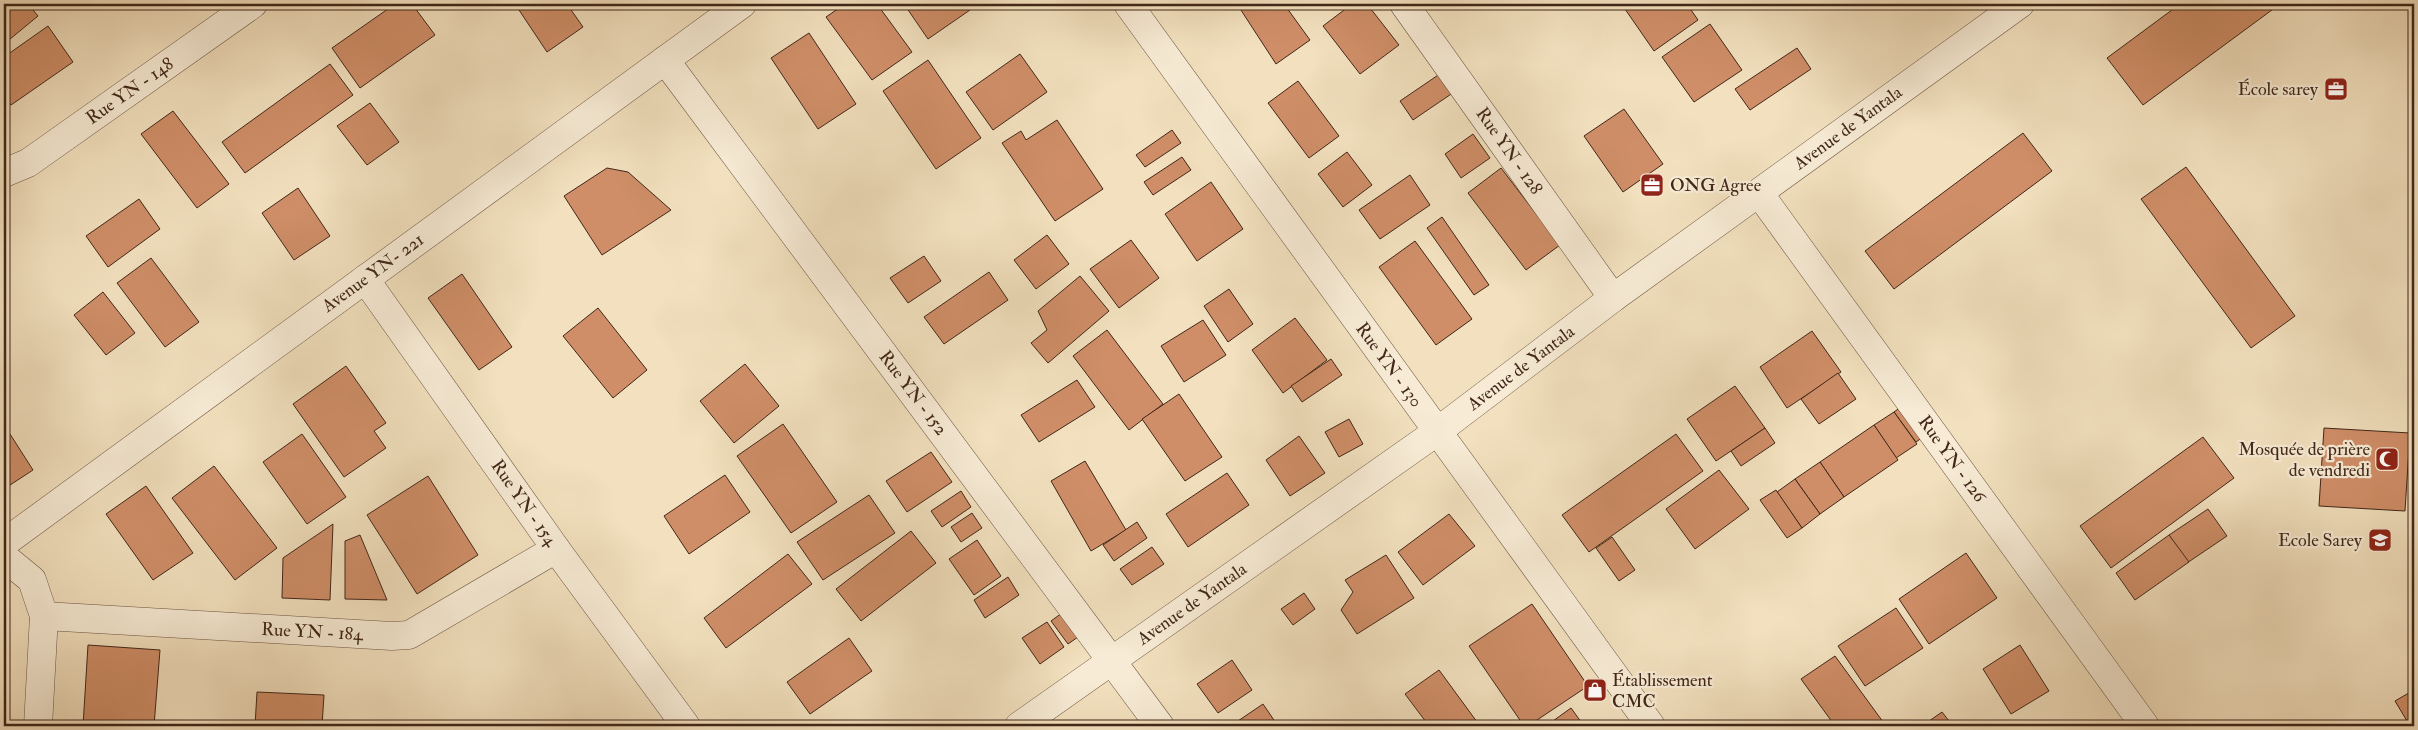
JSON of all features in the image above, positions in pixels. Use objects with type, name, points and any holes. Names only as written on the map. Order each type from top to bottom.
[{"type":"street","name":"Rue YN - 148","points":[[4,173],[28,163],[253,4]]},
{"type":"street","name":"Avenue YN- 221","points":[[4,543],[742,4]]},
{"type":"street","name":"Rue YN - 130","points":[[1128,4],[1651,726]]},
{"type":"street","name":"Rue YN - 128","points":[[1404,4],[1613,298]]},
{"type":"street","name":"Avenue de Yantala","points":[[1019,726],[1438,431],[1613,298],[2020,4]]},
{"type":"street","name":"Rue YN - 152","points":[[665,60],[1160,726]]},
{"type":"street","name":"Rue YN - 126","points":[[1759,193],[2145,726]]},
{"type":"street","name":"Rue YN - 154","points":[[365,279],[556,549],[686,726]]},
{"type":"street","name":"Rue YN - 184","points":[[44,616],[392,636],[409,635],[556,549]]},
{"type":"street","points":[[4,558],[32,580],[44,616],[38,726]]},
{"type":"building","points":[[4,4],[28,4],[38,16],[4,44]]},
{"type":"building","points":[[395,4],[412,4],[435,35],[360,88],[332,48]]},
{"type":"building","points":[[515,4],[567,4],[583,27],[547,52]]},
{"type":"building","points":[[845,4],[864,4],[867,6],[869,4],[877,4],[912,52],[872,80],[826,17]]},
{"type":"building","points":[[904,4],[965,4],[970,10],[928,39]]},
{"type":"building","points":[[1237,4],[1284,4],[1310,40],[1276,64]]},
{"type":"building","points":[[1352,4],[1367,4],[1399,45],[1360,74],[1323,26]]},
{"type":"building","points":[[1633,4],[1687,4],[1698,20],[1654,51],[1625,9]]},
{"type":"building","points":[[2180,4],[2280,4],[2143,105],[2107,58]]},
{"type":"building","points":[[1710,24],[1742,70],[1694,102],[1662,57]]},
{"type":"building","points":[[48,26],[73,62],[11,105],[4,95],[4,57]]},
{"type":"building","points":[[809,33],[856,104],[818,129],[771,58]]},
{"type":"building","points":[[1797,48],[1811,69],[1750,110],[1735,89]]},
{"type":"building","points":[[1020,54],[1047,92],[993,130],[966,92]]},
{"type":"building","points":[[928,60],[981,138],[936,169],[883,91]]},
{"type":"building","points":[[330,64],[353,95],[245,173],[222,142]]},
{"type":"building","points":[[1450,67],[1463,86],[1413,120],[1400,101]]},
{"type":"building","points":[[1298,81],[1339,136],[1309,158],[1268,103]]},
{"type":"building","points":[[370,103],[399,142],[367,165],[337,126]]},
{"type":"building","points":[[1624,109],[1663,164],[1623,192],[1584,136]]},
{"type":"building","points":[[173,111],[229,184],[197,208],[141,134]]},
{"type":"building","points":[[1057,120],[1103,189],[1055,221],[1002,143],[1021,131],[1026,140]]},
{"type":"building","points":[[1172,130],[1181,143],[1145,167],[1136,155]]},
{"type":"building","points":[[2023,133],[2052,171],[1894,289],[1865,251]]},
{"type":"building","points":[[1473,134],[1490,158],[1461,178],[1445,154]]},
{"type":"building","points":[[1347,152],[1372,185],[1343,207],[1318,174]]},
{"type":"building","points":[[1182,157],[1191,170],[1153,195],[1144,182]]},
{"type":"building","points":[[2186,167],[2295,316],[2251,348],[2141,199]]},
{"type":"building","points":[[607,168],[628,172],[671,210],[602,255],[564,196]]},
{"type":"building","points":[[1501,168],[1560,245],[1526,270],[1468,193]]},
{"type":"building","points":[[1410,175],[1430,205],[1380,239],[1359,210]]},
{"type":"building","points":[[1211,182],[1243,229],[1197,261],[1165,214]]},
{"type":"building","points":[[298,188],[330,236],[294,260],[262,213]]},
{"type":"building","points":[[139,199],[160,229],[108,267],[86,236]]},
{"type":"building","points":[[1442,217],[1489,285],[1474,295],[1427,228]]},
{"type":"building","points":[[1047,235],[1069,264],[1036,289],[1014,260]]},
{"type":"building","points":[[1131,240],[1159,278],[1119,308],[1090,269]]},
{"type":"building","points":[[1415,241],[1472,319],[1436,345],[1379,267]]},
{"type":"building","points":[[924,256],[941,281],[908,303],[890,278]]},
{"type":"building","points":[[151,258],[199,322],[165,347],[117,283]]},
{"type":"building","points":[[989,272],[1008,300],[944,344],[924,317]]},
{"type":"building","points":[[462,274],[512,347],[479,370],[428,298]]},
{"type":"building","points":[[1080,276],[1109,311],[1048,363],[1031,343],[1047,330],[1038,311]]},
{"type":"building","points":[[1229,289],[1253,324],[1228,342],[1204,306]]},
{"type":"building","points":[[103,292],[135,333],[106,355],[74,315]]},
{"type":"building","points":[[598,308],[647,370],[613,398],[563,336]]},
{"type":"building","points":[[1295,318],[1327,360],[1283,393],[1252,350]]},
{"type":"building","points":[[1203,320],[1226,355],[1184,382],[1161,346]]},
{"type":"building","points":[[1107,330],[1163,404],[1129,430],[1073,356]]},
{"type":"building","points":[[1812,331],[1841,372],[1787,408],[1760,367]]},
{"type":"building","points":[[1331,359],[1342,375],[1302,402],[1291,386]]},
{"type":"building","points":[[745,364],[779,406],[734,443],[700,401]]},
{"type":"building","points":[[346,366],[386,423],[374,431],[386,448],[344,477],[293,404]]},
{"type":"building","points":[[1838,373],[1856,399],[1819,424],[1801,399]]},
{"type":"building","points":[[1077,380],[1095,407],[1039,442],[1021,415]]},
{"type":"building","points":[[1735,386],[1765,428],[1716,461],[1687,419]]},
{"type":"building","points":[[1179,394],[1222,457],[1185,481],[1142,419]]},
{"type":"building","points":[[1908,402],[1929,433],[1916,442],[1894,412]]},
{"type":"building","points":[[1894,412],[1917,444],[1896,458],[1874,425]]},
{"type":"building","points":[[1349,419],[1363,444],[1339,457],[1325,432]]},
{"type":"building","points":[[783,424],[837,502],[791,533],[737,456]]},
{"type":"building","points":[[1874,425],[1898,460],[1844,497],[1820,462]]},
{"type":"building","points":[[1765,428],[1775,443],[1741,466],[1731,451]]},
{"type":"building","points":[[2324,428],[2410,433],[2405,511],[2319,506]]},
{"type":"building","points":[[10,434],[33,470],[4,489],[4,438]]},
{"type":"building","points":[[302,434],[346,497],[307,524],[263,462]]},
{"type":"building","points":[[1676,434],[1703,471],[1589,552],[1562,515]]},
{"type":"building","points":[[1299,436],[1325,473],[1290,496],[1266,460]]},
{"type":"building","points":[[2203,437],[2234,478],[2111,568],[2080,526]]},
{"type":"building","points":[[931,452],[952,482],[907,512],[886,481]]},
{"type":"building","points":[[1085,461],[1126,530],[1091,551],[1051,481]]},
{"type":"building","points":[[1820,462],[1844,497],[1820,514],[1795,479]]},
{"type":"building","points":[[214,466],[277,548],[235,580],[172,498]]},
{"type":"building","points":[[1719,470],[1749,509],[1695,549],[1666,509]]},
{"type":"building","points":[[1227,473],[1249,505],[1188,547],[1166,514]]},
{"type":"building","points":[[725,475],[750,512],[689,554],[664,516]]},
{"type":"building","points":[[428,476],[478,555],[417,594],[367,515]]},
{"type":"building","points":[[1795,479],[1820,514],[1802,528],[1777,492]]},
{"type":"building","points":[[146,486],[193,553],[153,580],[106,514]]},
{"type":"building","points":[[1776,490],[1802,528],[1787,538],[1760,500]]},
{"type":"building","points":[[961,491],[971,507],[942,527],[931,511]]},
{"type":"building","points":[[869,495],[895,533],[823,580],[797,542]]},
{"type":"building","points":[[2208,509],[2227,536],[2187,563],[2169,535]]},
{"type":"building","points":[[972,513],[982,528],[961,542],[951,527]]},
{"type":"building","points":[[1449,514],[1475,546],[1423,585],[1398,552]]},
{"type":"building","points":[[1137,522],[1147,538],[1114,561],[1103,545]]},
{"type":"building","points":[[333,524],[330,600],[282,598],[283,558]]},
{"type":"building","points":[[911,531],[936,563],[861,621],[836,589]]},
{"type":"building","points":[[360,535],[387,600],[345,599],[345,541]]},
{"type":"building","points":[[2169,535],[2189,562],[2135,600],[2116,573]]},
{"type":"building","points":[[1612,537],[1635,570],[1619,581],[1596,548]]},
{"type":"building","points":[[977,540],[1001,576],[974,595],[949,559]]},
{"type":"building","points":[[1152,547],[1164,564],[1132,585],[1120,569]]},
{"type":"building","points":[[1966,553],[1997,598],[1929,644],[1899,599]]},
{"type":"building","points":[[788,554],[812,584],[726,648],[704,618]]},
{"type":"building","points":[[1386,555],[1414,598],[1357,634],[1341,610],[1353,592],[1345,580]]},
{"type":"building","points":[[1008,577],[1019,595],[985,618],[974,600]]},
{"type":"building","points":[[1304,593],[1315,609],[1293,625],[1281,609]]},
{"type":"building","points":[[1532,604],[1588,686],[1528,726],[1524,726],[1469,646]]},
{"type":"building","points":[[1896,608],[1923,648],[1865,686],[1838,646]]},
{"type":"building","points":[[1062,613],[1078,637],[1068,644],[1051,621]]},
{"type":"building","points":[[1047,622],[1064,647],[1040,664],[1022,638]]},
{"type":"building","points":[[849,638],[872,671],[810,714],[787,682]]},
{"type":"building","points":[[88,645],[160,650],[154,726],[83,726]]},
{"type":"building","points":[[2020,645],[2049,691],[2011,714],[1983,669]]},
{"type":"building","points":[[1835,656],[1886,726],[1835,726],[1801,679]]},
{"type":"building","points":[[1232,660],[1252,690],[1218,713],[1197,684]]},
{"type":"building","points":[[1439,670],[1480,726],[1429,726],[1405,694]]},
{"type":"building","points":[[2414,690],[2414,726],[2410,726],[2395,701]]},
{"type":"building","points":[[257,692],[324,695],[322,726],[255,726]]},
{"type":"building","points":[[1263,704],[1278,726],[1238,726],[1235,723]]},
{"type":"building","points":[[1571,708],[1584,726],[1546,726]]},
{"type":"building","points":[[1942,712],[1953,726],[1922,726]]},
{"type":"place","name":"École sarey","points":[[2336,89]]},
{"type":"place","name":"ONG Agree","points":[[1652,185]]},
{"type":"place","name":"Mosquée de prière de vendredi","points":[[2387,459]]},
{"type":"place","name":"Ecole Sarey","points":[[2380,540]]},
{"type":"place","name":"Établissement CMC","points":[[1595,690]]}]
